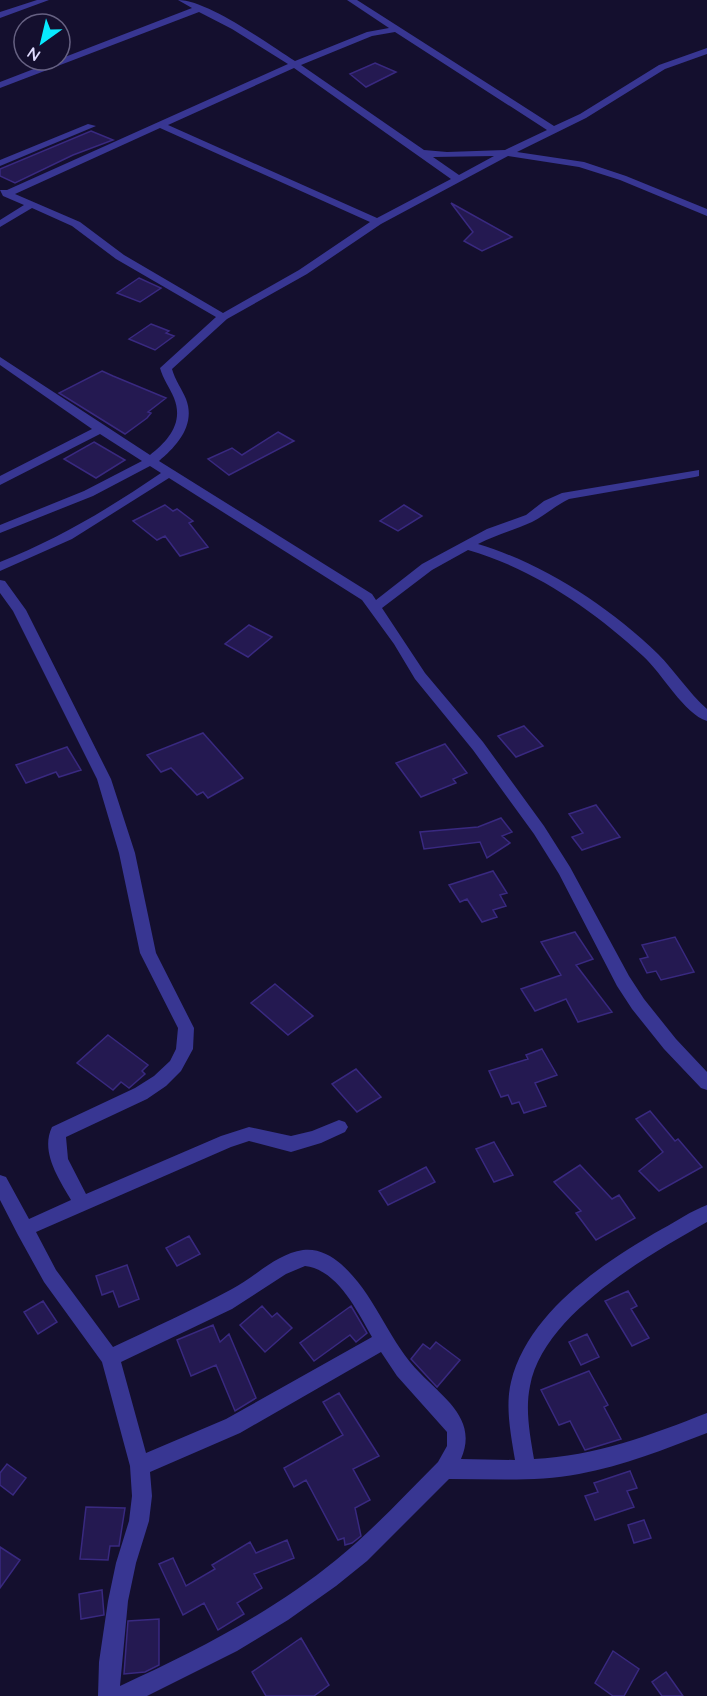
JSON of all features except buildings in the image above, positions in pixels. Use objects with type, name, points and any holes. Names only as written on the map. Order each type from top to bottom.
[{"type":"street","points":[[0,15],[45,0]]},
{"type":"street","points":[[182,0],[234,27],[293,65],[458,178]]},
{"type":"street","points":[[351,0],[555,131]]},
{"type":"street","points":[[0,85],[198,9]]},
{"type":"street","points":[[3,192],[161,125],[293,65],[370,34],[396,29]]},
{"type":"street","points":[[0,529],[76,497],[152,459],[168,447],[178,433],[183,418],[181,396],[168,379],[166,368],[223,317],[303,272],[376,222],[507,153],[555,131],[615,98],[662,67],[707,51]]},
{"type":"street","points":[[161,125],[376,222]]},
{"type":"street","points":[[0,163],[91,126]]},
{"type":"street","points":[[422,153],[447,155],[507,153],[591,167],[707,213]]},
{"type":"street","points":[[3,192],[76,224],[120,257],[223,317]]},
{"type":"street","points":[[0,224],[32,205]]},
{"type":"street","points":[[0,360],[100,429],[152,459],[346,582],[376,606],[420,676],[478,746],[539,830],[565,871],[622,981],[670,1044],[707,1083]]},
{"type":"street","points":[[0,481],[100,429]]},
{"type":"street","points":[[0,567],[44,551],[83,530],[115,512],[170,472]]},
{"type":"street","points":[[376,606],[403,583],[466,545],[491,532],[530,518],[548,504],[566,496],[694,473]]},
{"type":"street","points":[[466,545],[522,563],[579,598],[644,649],[664,669],[693,706],[707,716]]},
{"type":"street","points":[[0,584],[19,610],[104,779],[127,853],[148,953],[186,1028],[188,1041],[182,1059],[168,1075],[139,1094],[58,1132],[55,1139],[58,1152],[82,1203]]},
{"type":"street","points":[[24,1229],[195,1154],[249,1134],[291,1144],[315,1138],[339,1127]]},
{"type":"street","points":[[0,1183],[50,1276],[110,1358],[140,1466],[142,1496],[139,1521],[126,1563],[118,1601],[110,1662],[110,1696]]},
{"type":"street","points":[[526,1469],[519,1426],[519,1391],[524,1369],[536,1347],[574,1298],[608,1270],[707,1213]]},
{"type":"street","points":[[110,1358],[211,1310],[292,1263],[306,1258],[322,1261],[335,1271],[386,1339],[397,1362],[450,1417],[457,1429],[457,1449],[445,1469],[330,1578],[259,1627],[190,1665],[123,1696]]},
{"type":"street","points":[[140,1466],[233,1426],[386,1339]]},
{"type":"street","points":[[445,1469],[526,1469],[578,1464],[632,1451],[707,1423]]}]
